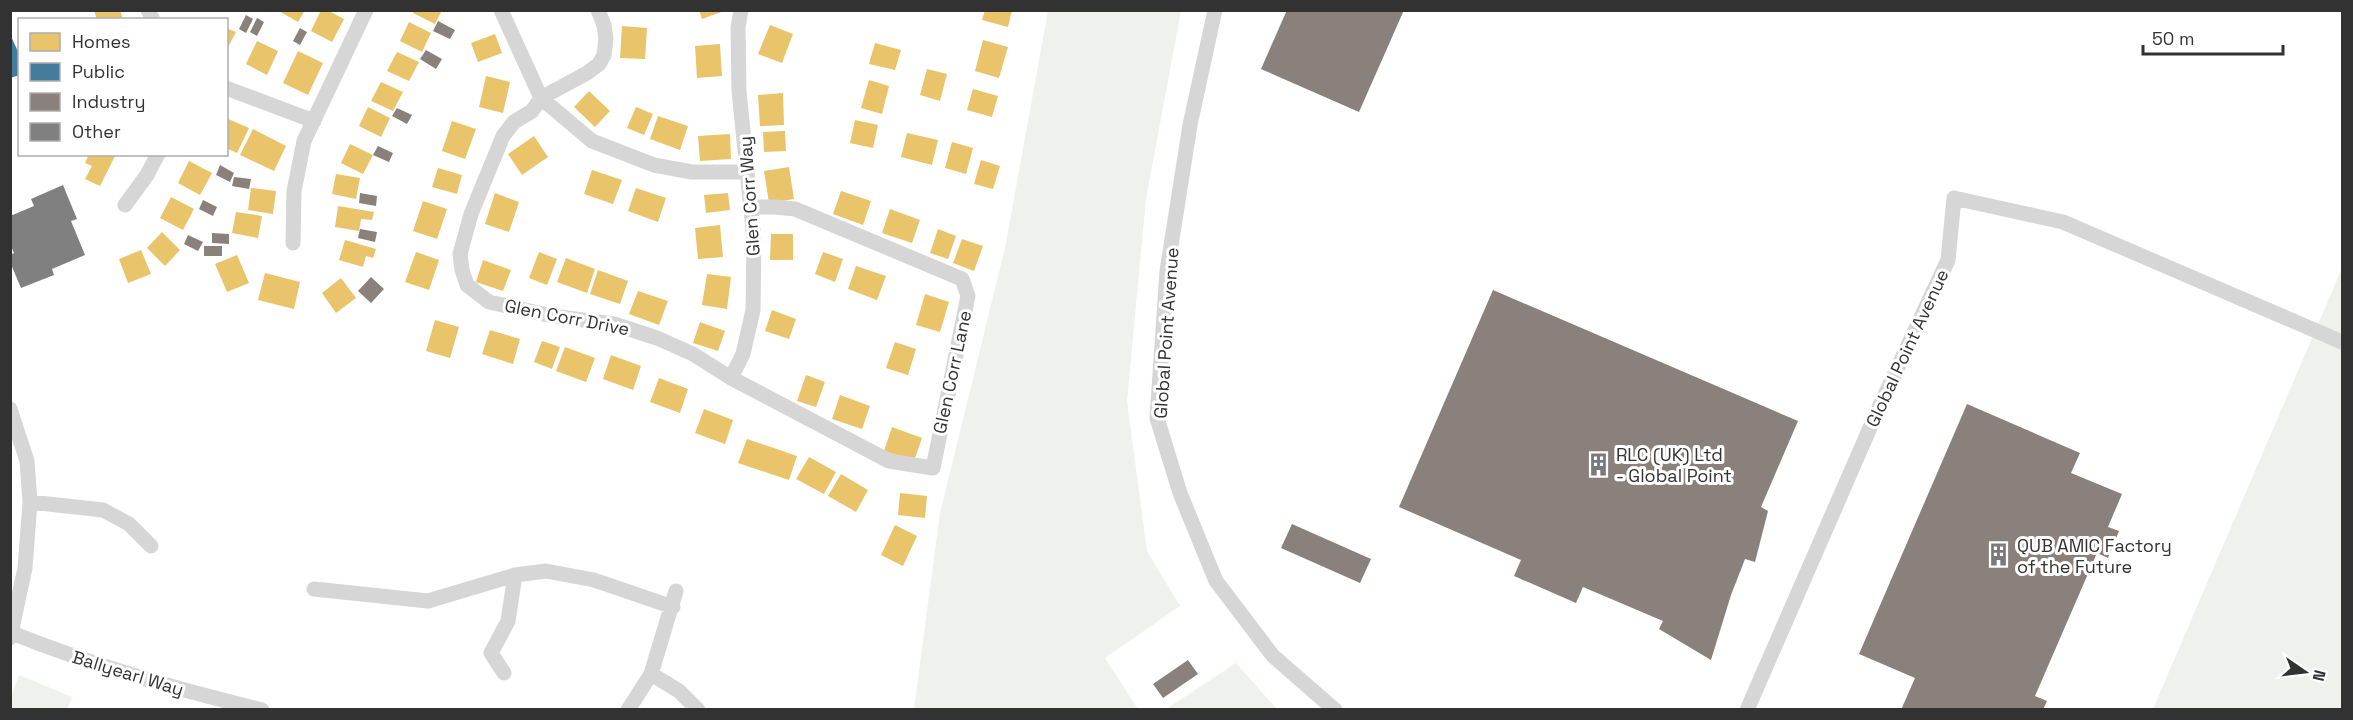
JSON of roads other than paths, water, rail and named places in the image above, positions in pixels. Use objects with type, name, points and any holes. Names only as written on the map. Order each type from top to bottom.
[{"type":"street","points":[[293,243],[294,191],[304,141],[366,10]]},
{"type":"street","points":[[501,10],[541,98],[592,141],[654,165],[692,172],[746,172]]},
{"type":"street","name":"Glen Corr Drive","points":[[598,10],[606,39],[604,55],[599,64],[541,98],[532,111],[514,122],[503,136],[471,214],[460,254],[467,285],[489,302],[552,316],[614,324],[639,331],[693,354],[731,378]]},
{"type":"street","name":"Glen Corr Way","points":[[731,378],[743,354],[753,310],[754,240],[746,172],[746,148],[738,91],[738,28],[741,10]]},
{"type":"street","name":"Global Point Avenue","points":[[1215,10],[1190,125],[1167,271],[1157,418],[1180,493],[1216,581],[1274,656],[1335,710]]},
{"type":"street","points":[[228,88],[314,121]]},
{"type":"street","points":[[125,205],[147,175],[157,156]]},
{"type":"street","name":"Global Point Avenue","points":[[1747,710],[1876,414],[1948,260],[1954,198],[2063,222],[2343,342]]},
{"type":"street","name":"Glen Corr Lane","points":[[731,378],[889,461],[933,468],[968,297],[962,279],[795,209],[750,207]]},
{"type":"street","points":[[10,409],[27,460],[30,502],[25,568],[11,636]]},
{"type":"street","points":[[30,502],[104,510],[129,524],[152,546]]},
{"type":"street","points":[[314,589],[428,602],[515,575],[546,571],[594,580],[673,607]]},
{"type":"street","points":[[504,673],[491,653],[508,621],[515,575]]},
{"type":"street","points":[[628,710],[651,674],[676,591]]},
{"type":"street","name":"Ballyearl Way","points":[[11,636],[88,663],[262,710]]},
{"type":"street","points":[[651,674],[679,691],[698,710]]},
{"type":"place","name":"RLC (UK) Ltd - Global Point","points":[[1598,464]]},
{"type":"place","name":"QUB AMIC Factory of the Future","points":[[1999,555]]}]
